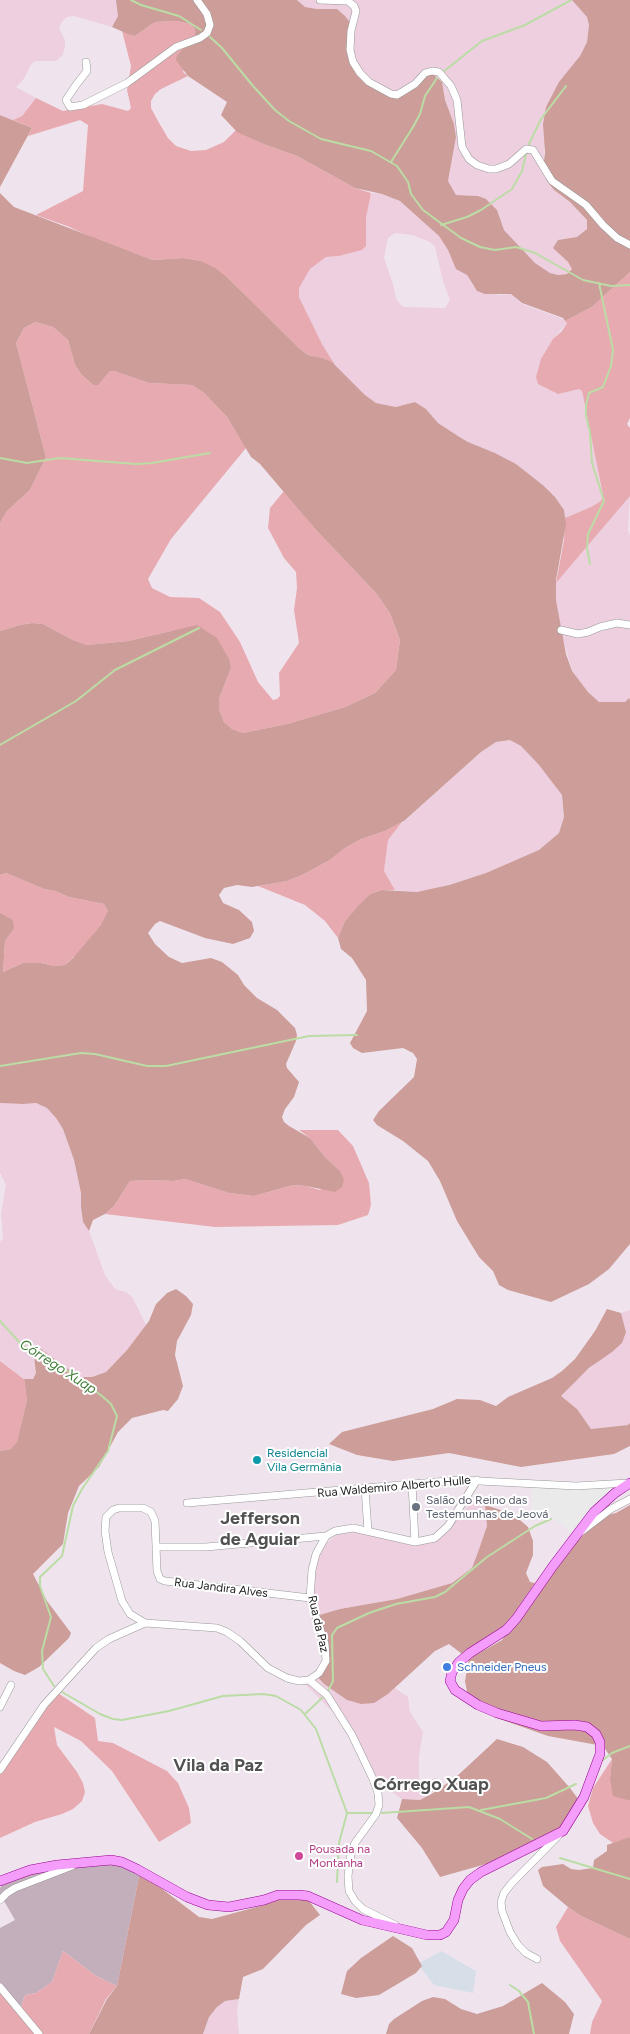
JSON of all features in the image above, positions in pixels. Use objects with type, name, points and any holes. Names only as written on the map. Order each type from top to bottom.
[{"type":"main road","points":[[0,1881],[30,1870],[101,1860],[122,1862],[188,1897],[208,1905],[228,1907],[264,1900],[278,1895],[308,1896],[357,1918],[427,1935],[440,1935],[446,1932],[454,1920],[458,1900],[463,1889],[470,1880],[481,1872],[563,1831],[593,1777],[600,1754],[600,1742],[596,1734],[586,1727],[575,1724],[541,1726],[497,1713],[478,1705],[456,1690],[450,1681],[452,1672],[459,1662],[506,1630],[573,1540],[605,1501],[630,1483]]},
{"type":"street","points":[[86,62],[87,71],[66,100],[70,107],[83,105],[127,82],[176,47],[200,38],[207,33],[210,25],[207,14],[197,0]]},
{"type":"street","points":[[320,0],[348,1],[354,6],[356,11],[351,31],[350,50],[353,62],[360,74],[368,82],[391,94],[397,95],[415,84],[425,73],[432,70],[439,72],[451,86],[457,100],[462,146],[469,159],[489,170],[509,164],[526,149],[533,150],[552,180],[586,204],[603,226],[630,246]]},
{"type":"street","points":[[561,630],[578,634],[617,623],[630,625]]},
{"type":"street","points":[[156,1546],[206,1547],[326,1536],[344,1529],[368,1531],[415,1542],[427,1541],[442,1534],[477,1480]]},
{"type":"street","name":"Rua Waldemiro Alberto Hulle","points":[[188,1503],[477,1480],[576,1486],[630,1483]]},
{"type":"street","points":[[412,1484],[415,1542]]},
{"type":"street","points":[[365,1488],[368,1531]]},
{"type":"street","points":[[573,1540],[600,1517],[630,1499]]},
{"type":"street","name":"Rua Jandira Alves","points":[[145,1623],[130,1614],[122,1601],[106,1543],[104,1523],[106,1516],[119,1508],[136,1507],[148,1509],[153,1515],[155,1520],[158,1575],[164,1581],[310,1598]]},
{"type":"street","name":"Rua da Paz","points":[[309,1680],[323,1668],[326,1661],[326,1650],[310,1598],[312,1570],[316,1554],[326,1536]]},
{"type":"street","points":[[0,1770],[44,1704],[96,1648],[109,1639],[145,1623],[216,1628],[227,1632],[240,1640],[268,1668],[287,1678],[299,1681],[309,1680],[327,1695],[340,1715],[373,1779],[379,1805],[376,1814],[353,1848],[348,1876],[349,1890],[355,1901],[363,1908],[409,1931]]},
{"type":"street","points":[[0,1707],[11,1685]]},
{"type":"street","points":[[537,1959],[526,1953],[518,1945],[510,1932],[502,1911],[502,1902],[504,1893],[511,1884],[563,1831]]},
{"type":"street","points":[[0,1900],[16,1888],[79,1863]]},
{"type":"street","points":[[0,1987],[39,2034]]},
{"type":"shaded area","points":[[0,0],[117,1],[118,16],[112,27],[74,16],[67,17],[62,22],[59,28],[65,40],[65,47],[62,56],[56,61],[37,61],[32,63],[23,80],[16,87],[36,98],[22,116],[13,120],[0,115]]},
{"type":"shaded area","points":[[116,0],[297,0],[305,7],[337,9],[352,25],[351,56],[373,85],[395,97],[405,95],[427,75],[432,73],[442,82],[445,100],[454,124],[456,137],[448,181],[456,195],[478,196],[486,199],[497,210],[504,230],[535,263],[550,273],[558,275],[567,274],[572,269],[568,262],[553,248],[558,240],[577,237],[587,229],[587,220],[570,202],[554,190],[547,181],[543,170],[545,152],[543,124],[546,107],[559,82],[580,56],[587,42],[589,25],[587,17],[572,0],[630,0],[630,272],[592,307],[565,321],[563,318],[522,303],[511,294],[485,294],[477,291],[467,275],[456,269],[448,250],[439,236],[400,201],[382,194],[355,188],[297,156],[237,132],[221,115],[227,102],[188,76],[176,60],[177,55],[195,37],[195,29],[190,24],[177,21],[155,22],[135,36],[128,34],[112,27],[118,16]]},
{"type":"shaded area","points":[[297,0],[572,0],[587,17],[589,25],[587,42],[571,68],[545,140],[543,170],[554,190],[570,202],[587,220],[587,229],[577,237],[558,240],[559,254],[573,269],[567,274],[558,275],[550,273],[535,263],[504,230],[497,210],[478,196],[456,195],[448,181],[456,137],[454,124],[445,100],[442,82],[438,77],[432,73],[405,95],[395,97],[386,94],[356,67],[326,9],[305,7]]},
{"type":"shaded area","points":[[177,21],[190,24],[195,29],[195,37],[183,72],[188,76],[161,89],[151,101],[151,108],[158,121],[168,138],[176,146],[191,151],[206,150],[224,142],[236,130],[266,145],[297,156],[355,188],[371,193],[366,218],[366,246],[362,250],[326,257],[310,269],[299,288],[299,297],[322,344],[335,365],[323,358],[308,355],[300,349],[228,278],[201,261],[183,258],[153,260],[102,242],[67,226],[36,215],[83,191],[88,125],[80,120],[28,136],[32,128],[13,120],[22,116],[36,98],[63,111],[102,104],[128,111],[131,108],[127,90],[131,66],[122,31],[135,36],[155,22]]},
{"type":"shaded area","points":[[0,115],[32,128],[0,187]]},
{"type":"shaded area","points":[[0,193],[14,207],[153,260],[183,258],[201,261],[215,268],[228,278],[300,349],[308,355],[323,358],[333,363],[365,395],[376,403],[396,407],[415,402],[426,409],[438,423],[458,436],[516,464],[544,486],[564,510],[566,524],[556,580],[556,600],[566,654],[572,671],[588,692],[599,702],[625,702],[629,698],[630,700],[630,1244],[609,1269],[589,1284],[551,1302],[508,1290],[499,1285],[493,1271],[479,1257],[457,1221],[440,1181],[428,1161],[403,1141],[377,1125],[373,1120],[379,1111],[414,1077],[417,1059],[413,1053],[403,1048],[362,1053],[353,1048],[350,1043],[367,1011],[366,980],[352,958],[341,949],[338,938],[345,921],[359,905],[370,894],[382,890],[417,892],[449,885],[486,873],[539,850],[559,833],[564,817],[562,795],[539,765],[521,746],[510,740],[496,742],[481,752],[404,821],[385,831],[361,839],[345,848],[330,860],[302,875],[287,881],[252,887],[237,885],[224,888],[219,895],[223,903],[239,910],[252,922],[254,931],[250,938],[233,944],[205,938],[160,921],[148,933],[155,944],[169,957],[182,963],[211,958],[222,962],[238,975],[244,985],[257,998],[277,1010],[295,1028],[296,1041],[286,1064],[287,1068],[299,1082],[294,1097],[285,1109],[282,1117],[289,1126],[310,1138],[325,1157],[340,1171],[344,1180],[342,1187],[335,1192],[293,1185],[254,1196],[229,1193],[185,1179],[174,1181],[130,1181],[114,1206],[105,1214],[93,1220],[89,1231],[83,1222],[81,1193],[74,1160],[63,1129],[56,1118],[47,1108],[36,1103],[0,1103],[0,913],[13,920],[14,929],[5,941],[3,972],[23,963],[65,965],[101,925],[108,911],[104,904],[69,897],[6,873],[0,875],[0,631],[32,623],[43,624],[73,640],[87,645],[128,641],[197,625],[217,638],[229,659],[231,668],[219,699],[219,709],[224,722],[232,729],[243,733],[287,724],[345,707],[375,693],[396,670],[400,640],[390,613],[376,593],[317,531],[260,464],[251,457],[227,417],[204,393],[192,385],[149,383],[114,371],[110,371],[98,385],[93,385],[81,374],[75,365],[68,340],[53,327],[35,322],[24,328],[16,343],[46,457],[30,490],[7,511],[0,523]]},
{"type":"shaded area","points":[[371,193],[382,194],[400,201],[439,236],[456,268],[467,275],[473,286],[499,295],[511,294],[522,304],[563,319],[567,323],[553,339],[582,391],[603,495],[601,501],[565,518],[564,510],[555,497],[516,464],[458,436],[438,423],[426,409],[415,402],[396,407],[376,403],[365,395],[335,365],[322,344],[299,297],[299,288],[310,269],[326,257],[362,250],[366,246],[366,218]],"holes":[[[395,233],[412,235],[430,242],[435,247],[443,281],[450,300],[445,308],[405,307],[396,299],[384,258],[388,238]]]},
{"type":"shaded area","points":[[630,272],[630,418],[627,424],[630,428],[630,496],[556,583],[564,540],[565,518],[601,501],[603,495],[582,391],[579,389],[558,394],[538,384],[536,377],[541,359],[553,339],[562,331],[567,323],[565,321],[592,307]]},
{"type":"shaded area","points":[[35,322],[53,327],[68,340],[75,365],[81,374],[93,385],[103,379],[110,371],[114,371],[149,383],[192,385],[204,393],[227,417],[246,448],[171,539],[148,579],[152,588],[170,597],[199,598],[220,612],[240,642],[258,682],[273,700],[277,699],[280,696],[279,673],[299,643],[294,610],[297,588],[296,572],[284,558],[268,528],[270,508],[284,491],[317,531],[376,593],[390,613],[400,640],[396,670],[375,693],[345,707],[287,724],[243,733],[232,729],[224,722],[219,709],[219,699],[231,668],[171,631],[128,641],[87,645],[73,640],[43,624],[32,623],[0,631],[0,523],[7,511],[30,490],[46,457],[16,343],[24,328]]},
{"type":"shaded area","points":[[630,496],[628,530],[630,536],[630,700],[628,699],[625,702],[599,702],[588,692],[572,671],[562,635],[556,600],[556,583]]},
{"type":"shaded area","points":[[510,740],[521,746],[539,765],[562,795],[564,817],[559,833],[539,850],[486,873],[431,890],[417,892],[395,890],[384,871],[388,840],[398,827],[481,752],[496,742]]},
{"type":"shaded area","points":[[402,822],[388,840],[384,871],[395,890],[382,890],[370,894],[345,921],[338,938],[325,921],[305,905],[258,886],[287,881],[302,875],[330,860],[345,848],[361,839],[385,831]]},
{"type":"shaded area","points":[[6,873],[69,897],[104,904],[108,911],[107,915],[103,923],[78,953],[65,965],[23,963],[3,972],[5,941],[14,929],[0,913],[0,875]]},
{"type":"shaded area","points":[[0,1103],[36,1103],[47,1108],[56,1118],[63,1129],[74,1160],[81,1193],[83,1222],[89,1231],[105,1275],[115,1289],[126,1292],[133,1298],[146,1325],[127,1350],[106,1372],[92,1377],[79,1377],[37,1346],[34,1357],[36,1373],[33,1379],[25,1379],[0,1361],[0,1242],[3,1238],[1,1214],[6,1185],[0,1173]]},
{"type":"shaded area","points":[[299,1130],[338,1130],[353,1146],[369,1183],[371,1205],[368,1215],[338,1225],[215,1227],[105,1214],[114,1206],[130,1181],[174,1181],[185,1179],[229,1193],[254,1196],[293,1185],[320,1190],[340,1171],[325,1157],[310,1138]]},
{"type":"shaded area","points":[[176,1289],[193,1304],[191,1315],[177,1341],[175,1355],[183,1386],[178,1399],[168,1411],[163,1410],[132,1418],[118,1432],[99,1467],[79,1486],[68,1513],[63,1544],[33,1574],[47,1601],[71,1633],[69,1638],[39,1667],[25,1675],[14,1671],[0,1663],[0,1451],[11,1449],[17,1442],[27,1400],[24,1379],[33,1379],[36,1373],[34,1357],[37,1346],[79,1377],[92,1377],[106,1372],[127,1350],[149,1321],[156,1304],[167,1293]]},
{"type":"shaded area","points":[[607,1309],[621,1313],[626,1332],[622,1343],[589,1368],[561,1396],[577,1409],[591,1429],[628,1425],[630,1423],[630,1446],[614,1454],[521,1467],[449,1453],[393,1461],[357,1455],[329,1444],[342,1432],[433,1409],[457,1399],[480,1400],[496,1406],[508,1397],[552,1378],[562,1371],[575,1359],[595,1331]]},
{"type":"shaded area","points":[[630,1310],[630,1423],[628,1425],[591,1429],[577,1409],[561,1396],[576,1380],[600,1360],[626,1331],[621,1313]]},
{"type":"shaded area","points":[[0,1361],[24,1379],[27,1400],[17,1443],[11,1449],[0,1451]]},
{"type":"shaded area","points":[[532,1488],[615,1488],[593,1506],[571,1532],[547,1513],[531,1511]]},
{"type":"shaded area","points":[[469,1505],[485,1505],[487,1526],[478,1552],[472,1568],[452,1583],[397,1599],[340,1609],[316,1616],[309,1597],[307,1578],[312,1561],[323,1546],[338,1534],[366,1531],[432,1542]]},
{"type":"shaded area","points":[[485,1505],[504,1511],[520,1520],[528,1527],[533,1541],[533,1555],[526,1573],[530,1582],[535,1583],[511,1618],[500,1629],[462,1654],[449,1644],[435,1651],[388,1694],[374,1703],[361,1704],[347,1700],[324,1684],[314,1673],[322,1663],[324,1653],[316,1616],[340,1609],[397,1599],[452,1583],[472,1568],[487,1526]]},
{"type":"shaded area","points":[[630,1505],[630,1800],[627,1800],[613,1796],[610,1778],[612,1759],[603,1746],[548,1736],[494,1717],[476,1706],[468,1697],[465,1681],[469,1659],[502,1640],[574,1544],[604,1516],[616,1513]]},
{"type":"shaded area","points":[[314,1673],[324,1684],[347,1700],[361,1704],[388,1694],[395,1688],[408,1697],[410,1712],[423,1732],[419,1756],[419,1783],[422,1784],[434,1778],[438,1779],[436,1790],[420,1800],[402,1799],[387,1789],[372,1773],[333,1712],[300,1679],[311,1676]]},
{"type":"shaded area","points":[[58,1693],[95,1718],[98,1741],[113,1743],[167,1771],[178,1783],[189,1808],[191,1823],[159,1842],[112,1771],[81,1741],[54,1727],[57,1745],[83,1783],[85,1792],[82,1801],[73,1809],[62,1814],[35,1822],[0,1838],[0,1771]]},
{"type":"shaded area","points":[[497,1739],[523,1747],[547,1762],[579,1800],[572,1815],[554,1833],[511,1857],[440,1877],[422,1848],[397,1818],[402,1799],[420,1800],[433,1793],[455,1778]]},
{"type":"shaded area","points":[[612,1759],[610,1778],[627,1800],[630,1800],[630,1838],[613,1843],[600,1834],[593,1823],[588,1806],[593,1788]]},
{"type":"shaded area","points":[[630,1838],[630,1939],[581,1916],[568,1907],[543,1886],[538,1870],[542,1867],[563,1864],[571,1869],[593,1868],[594,1860],[607,1851],[607,1845]]},
{"type":"shaded area","points":[[119,1860],[140,1872],[117,1986],[96,1976],[63,1951],[52,1982],[36,1993],[25,1995],[21,2007],[0,1988],[0,1928],[15,1920],[0,1894],[0,1888],[6,1879],[48,1871],[61,1871],[94,1861]]},
{"type":"shaded area","points":[[140,1872],[199,1917],[212,1919],[284,1898],[300,1896],[309,1901],[320,1915],[306,1925],[263,1969],[243,1977],[239,1999],[225,2001],[217,2007],[209,2017],[203,2034],[89,2034],[107,1999],[117,1986]]},
{"type":"shaded area","points":[[568,1907],[581,1916],[630,1939],[630,2034],[590,2034],[592,2022],[602,2001],[560,1941],[556,1927]]},
{"type":"shaded area","points":[[393,1936],[412,1948],[422,1966],[416,1973],[379,1995],[356,1998],[341,1994],[347,1971],[361,1958]]},
{"type":"shaded area","points":[[63,1951],[96,1976],[117,1986],[106,1999],[89,2034],[0,2034],[0,1988],[21,2007],[25,1995],[36,1993],[52,1982]]},
{"type":"shaded area","points":[[441,1951],[476,1971],[473,1993],[434,1985],[418,1964]]},
{"type":"shaded area","points":[[542,1983],[565,2002],[574,2014],[569,2034],[386,2034],[389,2024],[394,2019],[422,2001],[433,1997],[445,1999],[461,2009],[477,2014],[503,2006]]},
{"type":"shaded area","points":[[239,1999],[237,2010],[239,2034],[203,2034],[209,2017],[217,2007],[225,2001]]},
{"type":"waterway","points":[[131,0],[141,5],[179,16],[201,30]]},
{"type":"waterway","points":[[443,72],[482,41],[525,25],[571,0]]},
{"type":"waterway","points":[[210,37],[222,48],[275,110],[289,121],[321,139],[371,151],[397,166],[408,182],[411,194],[423,210],[461,238],[480,247],[495,250],[516,247],[535,253],[583,280],[611,286],[630,285]]},
{"type":"waterway","points":[[391,162],[413,127],[420,114],[425,96],[437,78]]},
{"type":"waterway","points":[[529,144],[541,119],[566,86]]},
{"type":"waterway","points":[[441,225],[467,217],[481,210],[512,189],[522,171],[526,154]]},
{"type":"waterway","points":[[590,564],[587,548],[588,534],[604,501],[592,463],[586,405],[589,393],[603,387],[611,366],[613,350],[599,283]]},
{"type":"waterway","points":[[0,458],[27,463],[60,458],[136,464],[210,453]]},
{"type":"waterway","points":[[0,745],[76,701],[115,670],[199,628]]},
{"type":"waterway","points":[[0,1066],[81,1053],[95,1054],[147,1066],[166,1066],[309,1036],[357,1035]]},
{"type":"waterway","name":"Córrego Xuap","points":[[0,1321],[21,1344],[71,1373],[102,1396],[111,1404],[117,1416],[108,1451],[82,1489],[73,1506],[62,1556],[40,1577],[40,1586],[51,1617],[42,1651],[43,1669],[54,1686]]},
{"type":"waterway","points":[[328,1691],[333,1681],[332,1635],[337,1628],[369,1613],[396,1604],[435,1597],[445,1592],[487,1557],[535,1526],[551,1519]]},
{"type":"waterway","name":"Córrego Xuap","points":[[62,1692],[100,1714],[122,1720],[169,1711],[223,1696],[263,1694],[276,1696],[301,1710],[316,1729],[347,1813]]},
{"type":"waterway","points":[[305,1714],[323,1697]]},
{"type":"waterway","points":[[603,1760],[612,1753],[630,1746]]},
{"type":"waterway","points":[[481,1810],[546,1798],[576,1784]]},
{"type":"waterway","points":[[382,1813],[469,1807],[500,1819],[532,1839]]},
{"type":"waterway","points":[[347,1813],[373,1813]]},
{"type":"waterway","points":[[337,1882],[339,1843],[347,1813]]},
{"type":"waterway","points":[[560,1858],[630,1879]]},
{"type":"waterway","points":[[510,1985],[519,1991],[528,2002],[534,2034]]},
{"type":"place","name":"Residencial Vila Germânia","points":[[257,1460]]},
{"type":"place","name":"Salão do Reino das Testemunhas de Jeová","points":[[416,1507]]},
{"type":"place","name":"Schneider Pneus","points":[[447,1667]]},
{"type":"place","name":"Pousada na Montanha","points":[[299,1856]]},
{"type":"district","name":"Jefferson de Aguiar","points":[[260,1529]]},
{"type":"district","name":"Vila da Paz","points":[[218,1766]]},
{"type":"district","name":"Córrego Xuap","points":[[431,1785]]}]
